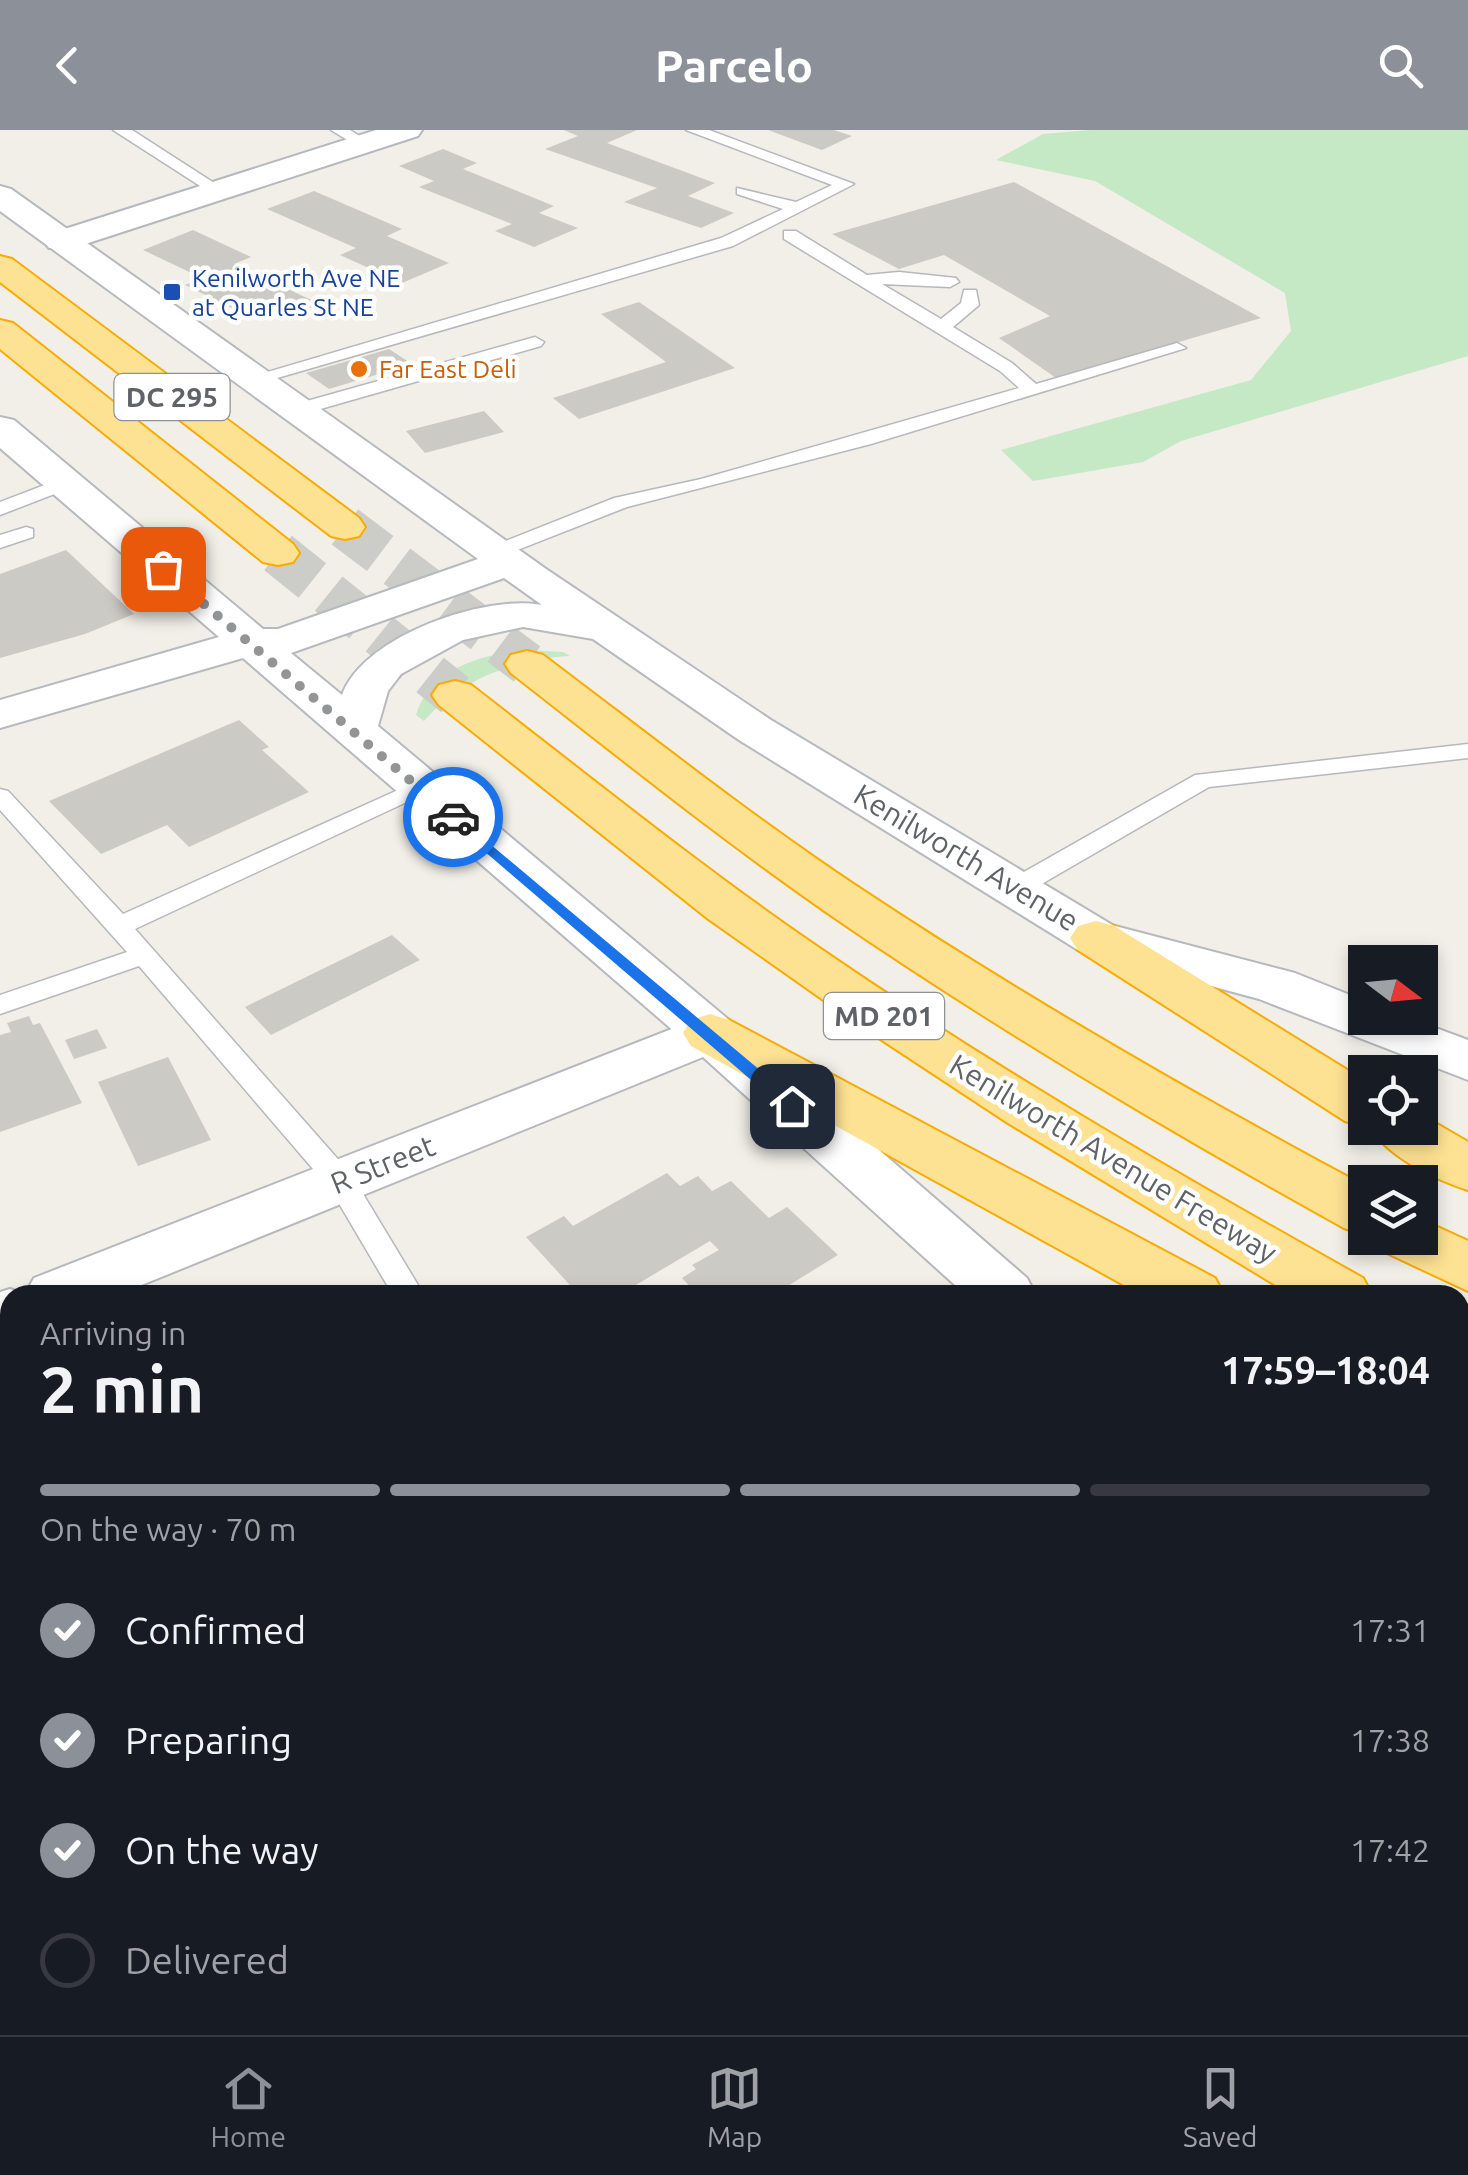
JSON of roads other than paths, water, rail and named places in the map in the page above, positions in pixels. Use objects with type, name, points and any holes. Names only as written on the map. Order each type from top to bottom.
[{"type":"highway","name":"DC 295","points":[[0,266],[345,527]]},
{"type":"highway","name":"DC 295","points":[[0,331],[278,553]]},
{"type":"highway","name":"MD 201","points":[[527,664],[769,848],[972,984],[1131,1081],[1348,1203]]},
{"type":"highway","name":"Kenilworth Avenue Freeway","points":[[455,695],[708,892],[860,1000],[1100,1154],[1325,1285]]},
{"type":"highway","points":[[1096,938],[1348,1096]]},
{"type":"highway","points":[[710,1032],[1176,1285]]},
{"type":"highway","points":[[1428,1145],[1468,1169]]},
{"type":"highway","points":[[1438,1252],[1468,1268]]},
{"type":"main road","points":[[61,240],[217,190],[351,137],[407,130]]},
{"type":"main road","name":"Kenilworth Avenue","points":[[0,196],[496,553],[754,730],[1096,938],[1276,986],[1468,1061]]},
{"type":"main road","points":[[0,428],[418,788],[710,1032],[995,1285]]},
{"type":"main road","points":[[0,714],[250,642],[282,642],[496,553]]},
{"type":"main road","points":[[354,731],[366,689],[385,665],[449,630],[522,614],[548,616],[611,632]]},
{"type":"main road","name":"R Street","points":[[80,1285],[710,1032]]},
{"type":"lane","points":[[120,130],[217,190]]},
{"type":"lane","points":[[253,379],[726,242],[846,184],[694,130]]},
{"type":"lane","points":[[744,192],[798,208]]},
{"type":"lane","points":[[790,235],[1006,367],[1031,389]]},
{"type":"lane","points":[[864,280],[899,277],[950,282]]},
{"type":"lane","points":[[941,328],[970,305],[970,294]]},
{"type":"lane","points":[[296,410],[535,342]]},
{"type":"lane","points":[[496,553],[621,502],[704,484],[864,440],[1177,348]]},
{"type":"lane","points":[[0,509],[63,484]]},
{"type":"lane","points":[[0,542],[26,533]]},
{"type":"lane","points":[[1017,887],[1204,780],[1468,751]]},
{"type":"lane","points":[[119,926],[418,788]]},
{"type":"lane","points":[[0,796],[119,926],[341,1182],[403,1285]]},
{"type":"lane","points":[[0,1005],[144,955]]},
{"type":"tunnel","points":[[345,527],[527,664]]},
{"type":"tunnel","points":[[278,553],[455,695]]},
{"type":"place","name":"Kenilworth Ave NE at Quarles St NE","points":[[172,292]]},
{"type":"place","name":"Far East Deli","points":[[359,369]]}]
